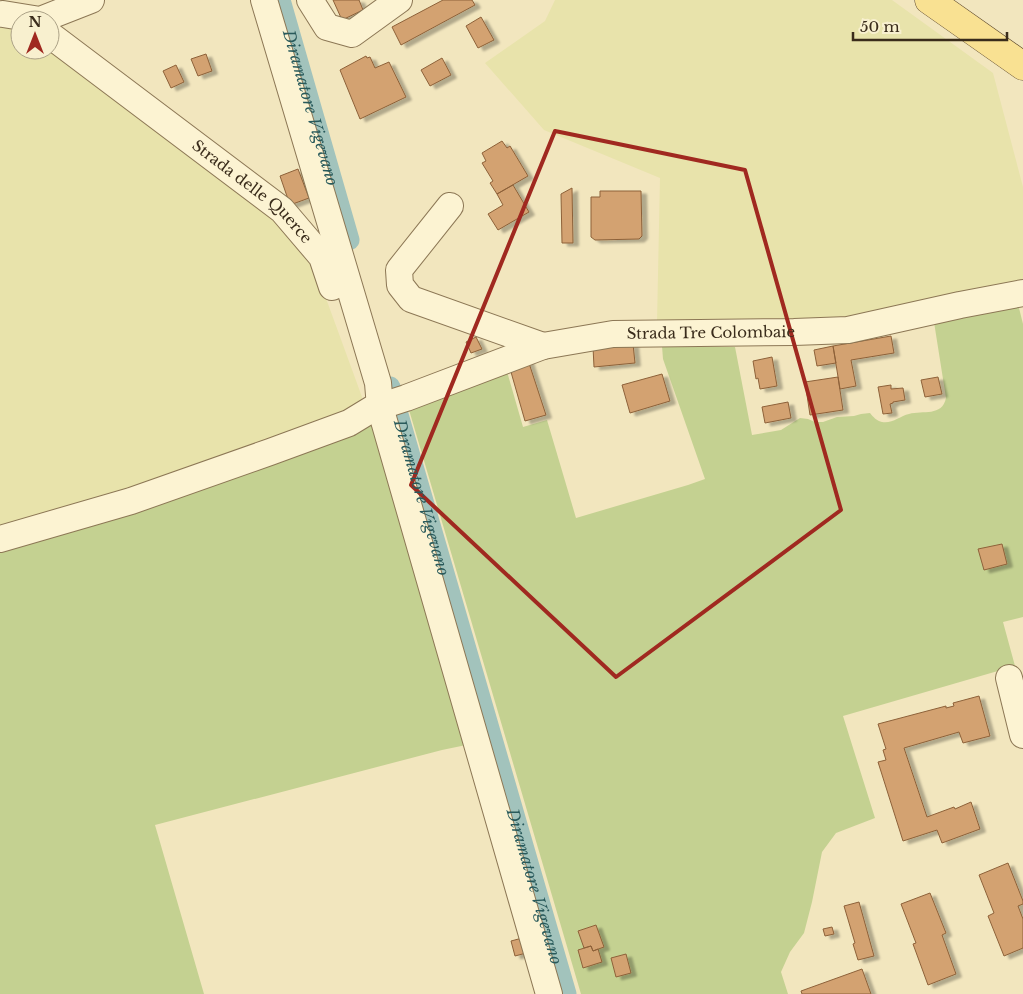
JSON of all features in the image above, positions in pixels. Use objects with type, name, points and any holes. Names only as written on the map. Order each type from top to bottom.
[{"type":"main road","points":[[929,0],[1023,66]]},
{"type":"street","points":[[60,12],[90,0]]},
{"type":"street","points":[[264,0],[386,405],[548,994]]},
{"type":"street","points":[[310,0],[327,27],[352,34],[398,0]]},
{"type":"street","points":[[3,14],[10,15]]},
{"type":"street","name":"Strada delle Querce","points":[[60,43],[282,210],[322,257],[386,405]]},
{"type":"street","points":[[450,206],[398,270],[400,285],[411,299],[544,346]]},
{"type":"street","name":"Strada Tre Colombaie","points":[[0,539],[131,501],[348,423],[386,405],[544,346],[613,334],[848,330],[1023,293]]},
{"type":"street","points":[[1009,678],[1023,735]]},
{"type":"highlighted area","points":[[555,131],[745,170],[841,510],[616,677],[411,485]]},
{"type":"shaded area","points":[[555,0],[892,0],[993,73],[1023,187],[1023,282],[832,321],[657,323],[660,178],[544,130],[485,63],[545,21]]},
{"type":"shaded area","points":[[0,20],[10,24],[10,60],[60,60],[60,57],[265,208],[312,260],[362,397],[362,407],[336,421],[0,531]]},
{"type":"green space","points":[[1018,304],[1023,324],[1023,617],[1003,622],[1015,666],[843,716],[875,818],[836,833],[822,852],[804,933],[790,952],[781,972],[788,994],[581,994],[407,403],[506,368],[523,427],[547,420],[576,518],[705,479],[663,359],[662,346],[735,347],[752,435],[781,430],[800,418],[823,422],[837,417],[870,413],[877,420],[886,422],[909,414],[931,412],[944,404],[946,398],[934,322]]},
{"type":"green space","points":[[373,417],[471,744],[155,825],[204,994],[0,994],[0,543]]},
{"type":"building","points":[[333,0],[359,0],[363,10],[342,20]]},
{"type":"building","points":[[443,0],[472,0],[475,5],[401,45],[392,27]]},
{"type":"building","points":[[481,17],[494,40],[478,48],[466,26]]},
{"type":"building","points":[[206,54],[212,71],[198,76],[191,59]]},
{"type":"building","points":[[366,56],[367,58],[370,57],[375,68],[389,62],[406,97],[360,119],[340,70]]},
{"type":"building","points":[[442,58],[451,75],[430,86],[421,70]]},
{"type":"building","points":[[176,65],[184,82],[171,88],[163,71]]},
{"type":"building","points":[[502,141],[507,148],[510,146],[528,176],[497,194],[490,183],[493,181],[482,163],[486,161],[482,153]]},
{"type":"building","points":[[298,169],[309,198],[290,205],[280,176]]},
{"type":"building","points":[[513,185],[529,212],[498,230],[488,214],[503,205],[497,194]]},
{"type":"building","points":[[572,188],[573,243],[562,243],[561,194]]},
{"type":"building","points":[[600,191],[641,191],[642,236],[639,239],[595,240],[591,237],[591,197],[600,197]]},
{"type":"building","points":[[891,336],[894,353],[851,360],[856,386],[840,389],[833,346]]},
{"type":"building","points":[[476,337],[482,349],[471,353],[466,342]]},
{"type":"building","points":[[633,344],[635,363],[594,367],[593,347]]},
{"type":"building","points":[[833,346],[836,363],[817,366],[814,350]]},
{"type":"building","points":[[527,357],[546,415],[525,421],[509,365]]},
{"type":"building","points":[[772,357],[777,386],[760,389],[753,361]]},
{"type":"building","points":[[662,374],[670,401],[630,413],[622,385]]},
{"type":"building","points":[[838,377],[843,410],[810,415],[805,382]]},
{"type":"building","points":[[938,377],[942,394],[925,397],[921,380]]},
{"type":"building","points":[[891,385],[891,389],[903,388],[905,400],[893,402],[890,404],[892,413],[883,414],[878,387]]},
{"type":"building","points":[[788,402],[791,418],[765,423],[762,407]]},
{"type":"building","points":[[1002,544],[1007,564],[984,570],[978,549]]},
{"type":"building","points":[[979,696],[990,736],[963,743],[959,732],[904,748],[927,817],[971,802],[980,829],[942,843],[937,830],[903,841],[878,762],[886,760],[883,750],[886,749],[878,724],[946,706],[946,708],[954,706],[953,703]]},
{"type":"building","points":[[1008,863],[1023,901],[1023,904],[1018,906],[1023,919],[1023,948],[1004,956],[988,916],[994,913],[979,875]]},
{"type":"building","points":[[930,893],[946,933],[942,935],[956,974],[928,985],[913,944],[916,943],[901,904]]},
{"type":"building","points":[[859,902],[874,956],[858,960],[844,906]]},
{"type":"building","points":[[596,925],[604,947],[593,951],[591,946],[584,948],[578,931]]},
{"type":"building","points":[[832,927],[834,934],[825,936],[823,929]]},
{"type":"building","points":[[526,937],[530,952],[515,956],[511,941]]},
{"type":"building","points":[[591,946],[593,951],[598,949],[602,962],[583,968],[578,950]]},
{"type":"building","points":[[626,954],[631,973],[616,977],[611,958]]},
{"type":"building","points":[[862,969],[871,994],[802,994],[801,991]]},
{"type":"waterway","name":"Diramatore Vigevano","points":[[280,0],[349,240]]},
{"type":"waterway","name":"Diramatore Vigevano","points":[[390,387],[566,994]]}]
